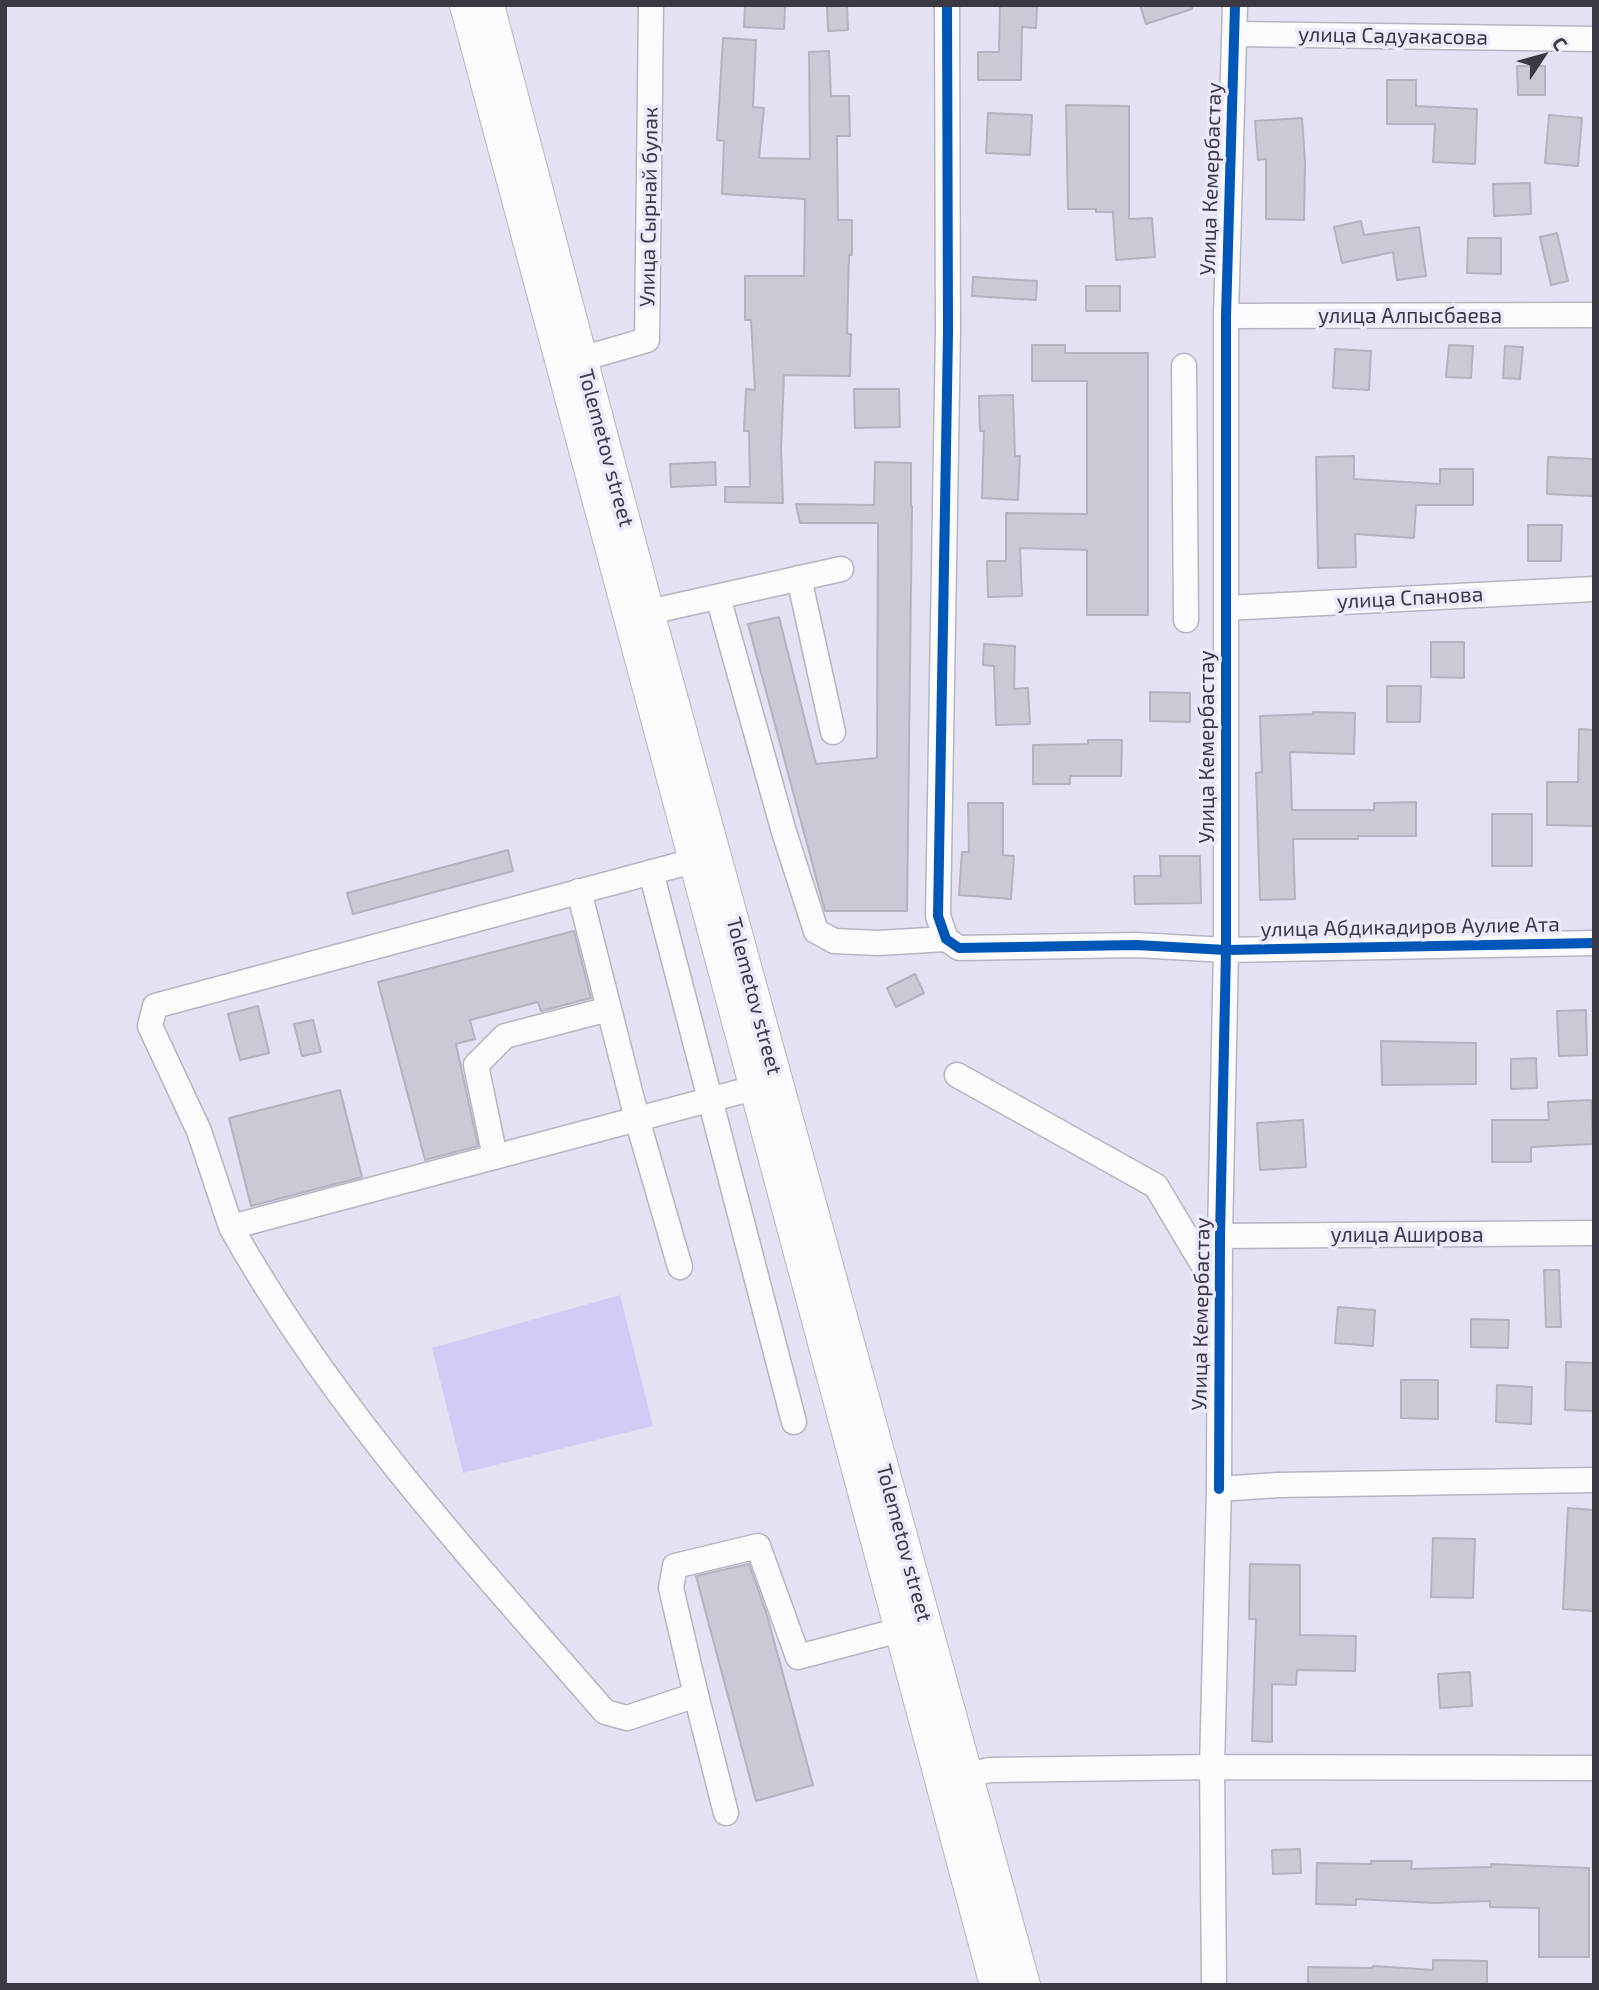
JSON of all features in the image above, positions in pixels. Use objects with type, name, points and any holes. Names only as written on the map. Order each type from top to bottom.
[{"type":"main road","name":"Tolemetov street","points":[[465,5],[900,1630],[954,1777],[1024,1985]]},
{"type":"main road","name":"Tolemetov street","points":[[489,5],[954,1777],[995,1985]]},
{"type":"street","name":"Улица Сырнай булак","points":[[581,359],[647,340],[651,5]]},
{"type":"street","points":[[946,939],[938,916],[948,332],[947,5]]},
{"type":"street","name":"Улица Кемербастау","points":[[1214,1985],[1212,1767],[1219,1489],[1220,1236],[1226,950],[1226,316],[1235,5]]},
{"type":"street","name":"улица Садуакасова","points":[[1235,34],[1594,39]]},
{"type":"street","name":"улица Алпысбаева","points":[[1226,316],[1594,315]]},
{"type":"street","points":[[1185,366],[1186,620]]},
{"type":"street","points":[[1185,421],[1226,421]]},
{"type":"street","points":[[1185,528],[1226,528]]},
{"type":"street","points":[[649,612],[841,569]]},
{"type":"street","points":[[799,578],[833,733]]},
{"type":"street","name":"улица Спанова","points":[[1226,608],[1594,589]]},
{"type":"street","name":"улица Абдикадиров Аулие Ата","points":[[718,597],[784,832],[816,931],[834,941],[878,943],[946,939],[959,948],[1136,946],[1226,950],[1594,943]]},
{"type":"street","points":[[693,861],[353,955],[155,1006],[150,1026],[199,1131],[231,1227],[265,1289],[350,1410],[492,1582],[606,1712],[627,1718],[696,1695]]},
{"type":"street","points":[[651,872],[794,1422]]},
{"type":"street","points":[[579,891],[637,1119],[680,1267]]},
{"type":"street","points":[[495,1157],[476,1065],[505,1036],[608,1009]]},
{"type":"street","points":[[957,1075],[1156,1186],[1220,1293]]},
{"type":"street","points":[[231,1227],[754,1088]]},
{"type":"street","name":"улица Аширова","points":[[1220,1236],[1594,1233]]},
{"type":"street","points":[[1219,1489],[1278,1485],[1594,1480]]},
{"type":"street","points":[[726,1813],[671,1588],[675,1566],[758,1546],[798,1657],[900,1630]]},
{"type":"street","points":[[954,1777],[990,1770],[1212,1767],[1594,1768]]},
{"type":"shaded area","points":[[620,1295],[653,1426],[463,1473],[432,1348]]},
{"type":"building","points":[[745,5],[785,5],[784,29],[744,27]]},
{"type":"building","points":[[827,5],[847,5],[848,30],[828,31]]},
{"type":"building","points":[[1000,5],[1037,5],[1036,28],[1022,27],[1021,80],[978,80],[978,52],[999,52]]},
{"type":"building","points":[[1140,5],[1192,5],[1192,9],[1146,24]]},
{"type":"building","points":[[723,38],[756,40],[753,107],[764,108],[759,158],[810,159],[809,52],[829,51],[831,96],[849,96],[850,136],[837,136],[838,220],[852,220],[847,334],[851,334],[850,376],[784,375],[781,449],[783,503],[725,502],[725,487],[750,487],[749,431],[744,431],[746,389],[755,390],[751,320],[745,320],[745,276],[804,276],[805,199],[722,194],[724,141],[717,140]]},
{"type":"building","points":[[1517,66],[1545,66],[1545,95],[1518,95]]},
{"type":"building","points":[[1387,80],[1416,80],[1416,106],[1477,109],[1475,164],[1433,162],[1435,124],[1387,124]]},
{"type":"building","points":[[1066,105],[1129,106],[1129,219],[1152,218],[1155,257],[1116,260],[1113,212],[1068,209]]},
{"type":"building","points":[[988,113],[1032,115],[1030,155],[986,153]]},
{"type":"building","points":[[1549,115],[1582,118],[1578,166],[1545,163]]},
{"type":"building","points":[[1302,118],[1305,161],[1304,220],[1266,219],[1266,159],[1258,160],[1255,121]]},
{"type":"building","points":[[1530,183],[1531,214],[1494,216],[1493,184]]},
{"type":"building","points":[[1361,221],[1364,235],[1419,227],[1426,276],[1397,280],[1393,252],[1342,263],[1334,227]]},
{"type":"building","points":[[1557,233],[1568,281],[1551,285],[1540,237]]},
{"type":"building","points":[[1468,238],[1501,238],[1501,274],[1467,273]]},
{"type":"building","points":[[973,277],[1037,281],[1036,300],[972,296]]},
{"type":"building","points":[[1086,286],[1120,286],[1120,311],[1086,311]]},
{"type":"building","points":[[1032,345],[1065,345],[1065,353],[1148,353],[1148,615],[1087,615],[1087,550],[1020,548],[1022,596],[988,597],[987,561],[1006,561],[1006,513],[1087,514],[1087,381],[1032,381]]},
{"type":"building","points":[[1449,345],[1473,346],[1471,378],[1446,377]]},
{"type":"building","points":[[1505,346],[1523,347],[1520,379],[1503,378]]},
{"type":"building","points":[[1335,349],[1371,351],[1369,390],[1333,388]]},
{"type":"building","points":[[854,389],[899,389],[900,427],[855,428]]},
{"type":"building","points":[[1013,395],[1015,456],[1020,456],[1018,500],[982,498],[984,431],[980,431],[979,396]]},
{"type":"building","points":[[1354,456],[1354,479],[1440,484],[1440,469],[1473,469],[1473,505],[1416,505],[1414,538],[1355,534],[1356,567],[1318,568],[1316,457]]},
{"type":"building","points":[[1548,457],[1594,459],[1593,496],[1547,494]]},
{"type":"building","points":[[715,462],[716,485],[671,487],[670,464]]},
{"type":"building","points":[[875,462],[911,463],[907,911],[825,911],[748,624],[779,617],[816,764],[877,758],[878,523],[800,523],[796,504],[874,505]]},
{"type":"building","points":[[1528,525],[1562,525],[1561,561],[1528,561]]},
{"type":"building","points":[[1431,642],[1464,642],[1464,678],[1431,677]]},
{"type":"building","points":[[984,644],[1015,646],[1014,689],[1028,688],[1030,724],[996,725],[994,666],[983,665]]},
{"type":"building","points":[[1387,686],[1421,686],[1420,722],[1387,722]]},
{"type":"building","points":[[1150,692],[1190,693],[1190,722],[1150,721]]},
{"type":"building","points":[[1313,712],[1355,713],[1354,754],[1290,752],[1292,810],[1374,810],[1374,803],[1416,802],[1416,836],[1293,839],[1295,899],[1260,900],[1256,773],[1262,772],[1260,716]]},
{"type":"building","points":[[1579,729],[1594,730],[1593,826],[1547,825],[1547,782],[1578,782]]},
{"type":"building","points":[[1088,740],[1122,740],[1121,776],[1070,776],[1070,784],[1033,784],[1033,745],[1088,744]]},
{"type":"building","points":[[968,803],[1003,803],[1003,855],[1014,856],[1011,899],[959,895],[962,852],[969,852]]},
{"type":"building","points":[[1492,814],[1532,814],[1532,866],[1492,866]]},
{"type":"building","points":[[508,850],[513,871],[353,914],[347,893]]},
{"type":"building","points":[[1160,856],[1200,856],[1201,903],[1135,904],[1134,876],[1161,876]]},
{"type":"building","points":[[574,931],[591,998],[541,1011],[538,1002],[470,1020],[475,1039],[456,1044],[478,1146],[425,1160],[378,982]]},
{"type":"building","points":[[915,974],[924,993],[896,1007],[887,988]]},
{"type":"building","points":[[258,1006],[269,1053],[240,1060],[228,1014]]},
{"type":"building","points":[[1586,1010],[1587,1055],[1559,1056],[1557,1011]]},
{"type":"building","points":[[313,1020],[321,1052],[302,1056],[294,1024]]},
{"type":"building","points":[[1381,1041],[1476,1043],[1476,1084],[1382,1085]]},
{"type":"building","points":[[1536,1058],[1537,1088],[1511,1089],[1511,1059]]},
{"type":"building","points":[[340,1090],[362,1177],[251,1206],[229,1118]]},
{"type":"building","points":[[1591,1100],[1593,1144],[1531,1147],[1531,1162],[1492,1162],[1492,1120],[1549,1120],[1548,1102]]},
{"type":"building","points":[[1303,1120],[1306,1167],[1260,1170],[1257,1123]]},
{"type":"building","points":[[1544,1270],[1559,1270],[1561,1327],[1546,1327]]},
{"type":"building","points":[[1338,1307],[1375,1310],[1373,1346],[1335,1343]]},
{"type":"building","points":[[1471,1319],[1509,1320],[1508,1348],[1471,1347]]},
{"type":"building","points":[[1566,1362],[1594,1363],[1594,1411],[1565,1410]]},
{"type":"building","points":[[1401,1380],[1438,1380],[1438,1419],[1401,1418]]},
{"type":"building","points":[[1497,1385],[1532,1387],[1531,1424],[1496,1422]]},
{"type":"building","points":[[1568,1508],[1594,1510],[1593,1611],[1563,1609]]},
{"type":"building","points":[[1433,1538],[1475,1539],[1473,1598],[1431,1597]]},
{"type":"building","points":[[749,1564],[767,1615],[813,1785],[756,1801],[696,1576]]},
{"type":"building","points":[[1250,1564],[1300,1565],[1300,1635],[1356,1636],[1355,1671],[1297,1670],[1296,1685],[1272,1684],[1272,1742],[1252,1741],[1256,1619],[1249,1619]]},
{"type":"building","points":[[1470,1672],[1472,1706],[1440,1708],[1438,1674]]},
{"type":"building","points":[[1300,1849],[1301,1873],[1273,1874],[1272,1850]]},
{"type":"building","points":[[1371,1861],[1412,1861],[1411,1869],[1491,1867],[1491,1864],[1589,1868],[1589,1957],[1539,1957],[1539,1908],[1490,1907],[1490,1901],[1436,1903],[1356,1899],[1356,1905],[1316,1904],[1317,1863],[1371,1864]]},
{"type":"building","points":[[1433,1960],[1487,1961],[1487,1985],[1308,1985],[1308,1967],[1373,1966],[1433,1970]]},
{"type":"cycle path","points":[[947,5],[948,332],[938,916],[946,939],[959,948],[1136,945],[1226,950],[1594,943]]},
{"type":"cycle path","points":[[1219,1489],[1220,1236],[1226,950],[1226,316],[1235,5]]}]
